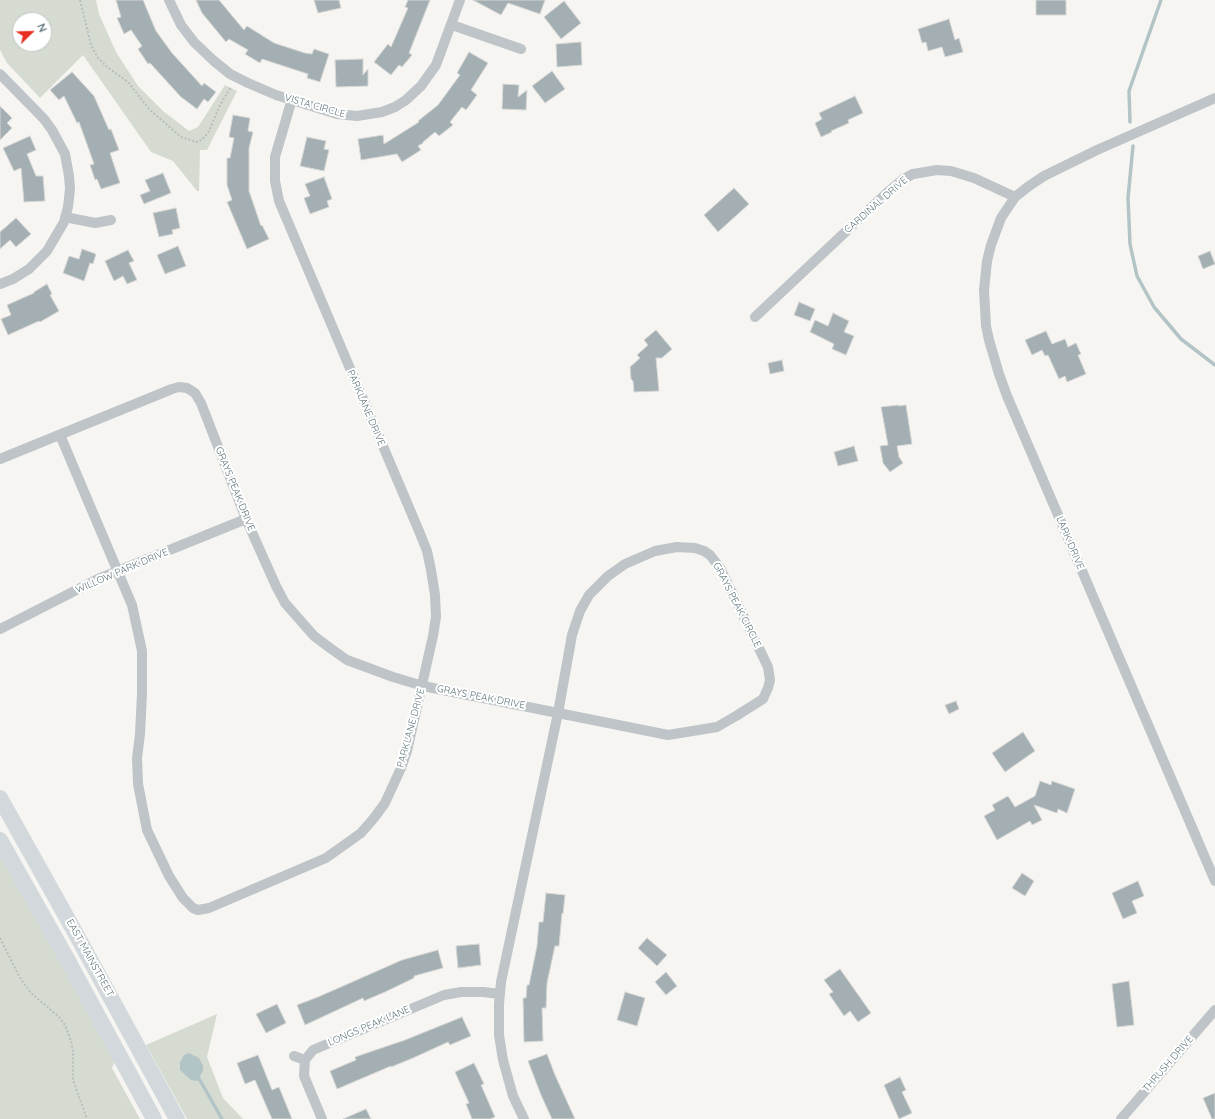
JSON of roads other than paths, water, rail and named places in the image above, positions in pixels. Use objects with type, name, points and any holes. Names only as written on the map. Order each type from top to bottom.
[{"type":"main road","name":"EAST MAINSTREET","points":[[0,798],[83,946],[177,1119]]},
{"type":"main road","name":"EAST MAINSTREET","points":[[0,840],[154,1119]]},
{"type":"street","name":"VISTA CIRCLE","points":[[169,0],[187,33],[202,50],[222,68],[254,86],[337,114],[350,116],[382,112],[395,107],[411,96],[429,76],[436,65],[460,0]]},
{"type":"street","points":[[452,25],[521,49]]},
{"type":"street","points":[[0,74],[44,119],[52,130],[63,149],[70,182],[68,207],[65,217],[51,245],[35,264],[20,275],[0,284]]},
{"type":"street","points":[[1015,197],[1034,182],[1065,165],[1215,98]]},
{"type":"street","name":"PARKLANE DRIVE","points":[[60,435],[132,605],[142,651],[142,694],[137,758],[138,784],[147,830],[169,876],[183,898],[193,908],[198,910],[209,908],[326,858],[361,833],[374,818],[385,803],[401,768],[407,751],[423,686],[436,617],[435,595],[431,570],[419,531],[283,213],[276,190],[274,173],[275,157],[292,99]]},
{"type":"street","name":"CARDINAL DRIVE","points":[[755,317],[888,192],[902,180],[913,174],[937,170],[951,171],[968,176],[1015,197]]},
{"type":"street","name":"LARK DRIVE","points":[[1015,197],[1001,218],[991,246],[986,269],[984,290],[988,340],[1007,396],[1215,881]]},
{"type":"street","points":[[65,217],[95,223],[111,220]]},
{"type":"street","name":"GRAYS PEAK DRIVE","points":[[0,459],[172,389],[179,387],[187,388],[195,393],[201,403],[246,519],[276,586],[285,603],[314,636],[348,660],[393,677],[423,686],[558,713]]},
{"type":"street","name":"WILLOW PARK DRIVE","points":[[0,629],[98,579],[246,519]]},
{"type":"street","name":"GRAYS PEAK CIRCLE","points":[[677,548],[695,548],[710,555],[720,568],[768,667],[770,680],[763,698],[717,727],[668,734],[558,713],[572,635],[580,611],[589,595],[608,576],[625,564],[656,551],[677,548]]},
{"type":"street","points":[[524,1119],[513,1096],[503,1060],[499,1030],[500,994],[558,713]]},
{"type":"street","name":"LONGS PEAK LANE","points":[[305,1060],[313,1050],[444,995],[461,992],[500,994]]},
{"type":"street","name":"THRUSH DRIVE","points":[[1121,1119],[1215,1010]]},
{"type":"street","points":[[294,1056],[305,1060],[304,1076],[322,1119]]},
{"type":"waterway","points":[[1130,122],[1129,91],[1161,0]]},
{"type":"waterway","points":[[1133,146],[1128,198],[1130,244],[1137,276],[1154,307],[1181,339],[1215,365]]},
{"type":"waterway","points":[[197,1075],[222,1119]]}]
